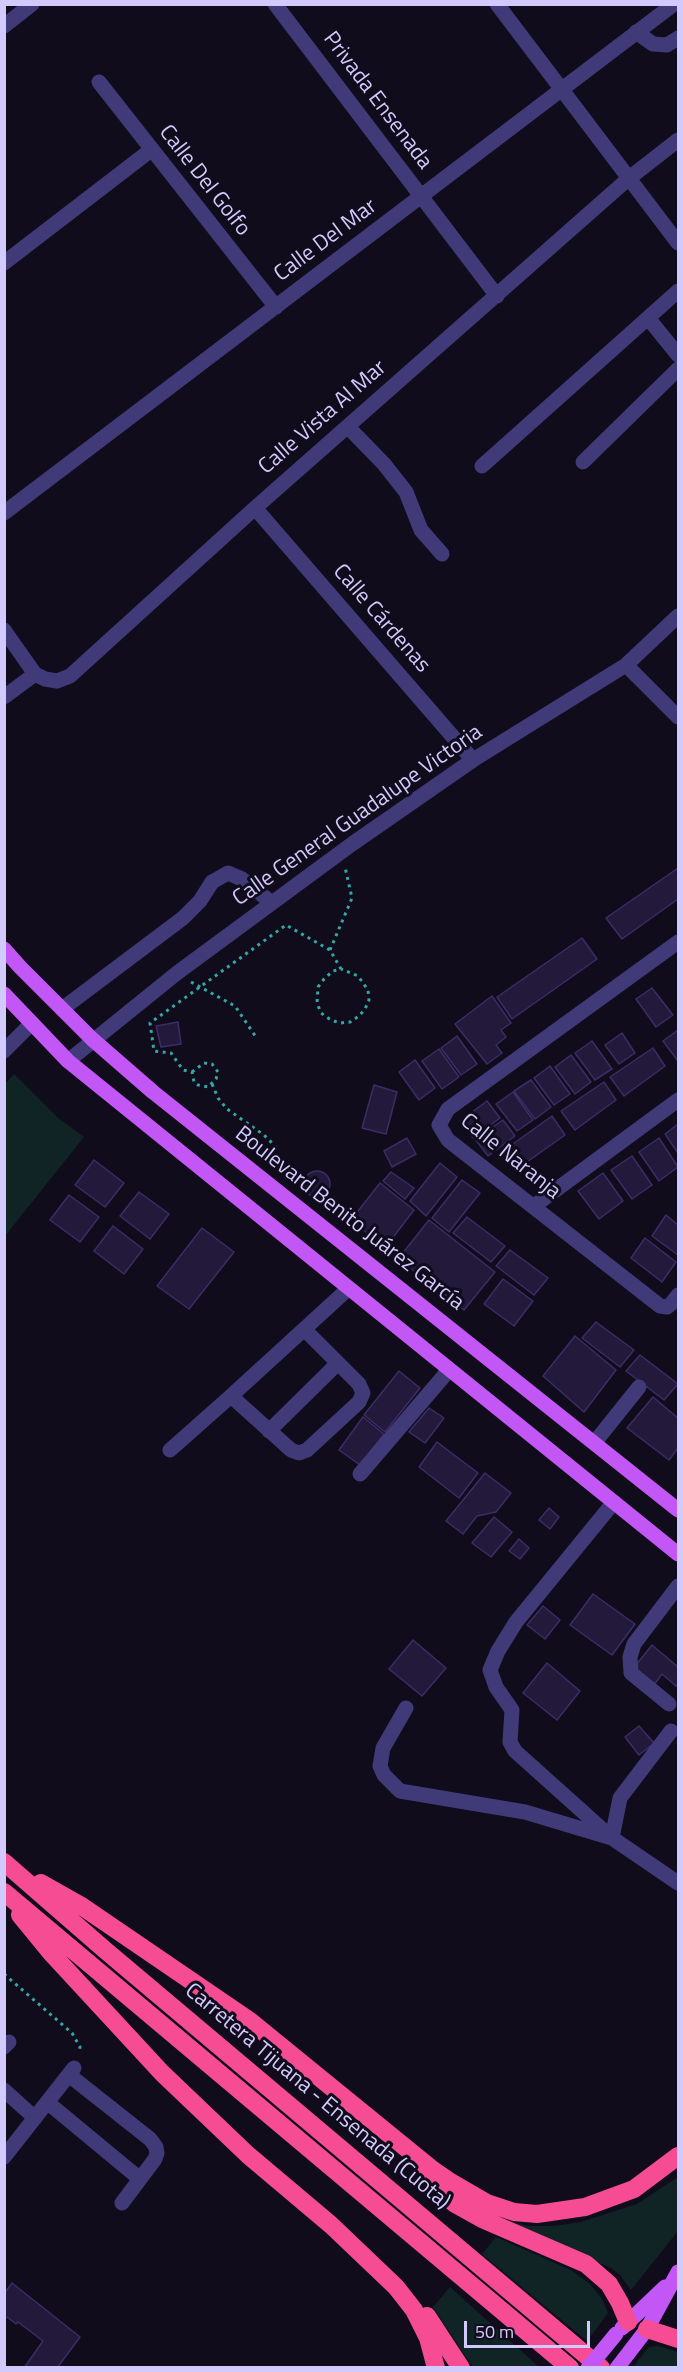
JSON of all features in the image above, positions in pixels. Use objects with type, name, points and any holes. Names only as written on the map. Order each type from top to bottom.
[{"type":"highway","name":"Carretera Tijuana - Ensenada (Cuota)","points":[[4,1862],[105,1950],[601,2367]]},
{"type":"highway","points":[[21,1875],[80,1905],[250,2021],[433,2170],[488,2203],[514,2212],[537,2214],[585,2207],[634,2189],[678,2156]]},
{"type":"highway","name":"Carretera Tijuana - Ensenada (Cuota)","points":[[5,1892],[570,2367]]},
{"type":"highway","points":[[5,1892],[52,1954],[162,2073],[248,2155],[331,2225],[396,2288],[414,2310],[428,2338],[436,2367]]},
{"type":"highway","points":[[187,1978],[455,2204],[482,2219],[575,2258],[594,2270],[609,2284],[620,2303],[622,2328]]},
{"type":"highway","points":[[162,2073],[203,2101],[234,2127],[391,2270],[418,2302],[461,2367]]},
{"type":"highway","points":[[647,2329],[678,2339]]},
{"type":"main road","name":"Boulevard Benito Juárez García","points":[[4,949],[93,1039],[153,1092],[678,1510]]},
{"type":"main road","points":[[4,994],[68,1061],[678,1554]]},
{"type":"main road","points":[[588,2367],[622,2328],[678,2274]]},
{"type":"main road","points":[[617,2367],[647,2329],[678,2274]]},
{"type":"street","points":[[4,26],[32,4]]},
{"type":"street","name":"Privada Ensenada","points":[[275,4],[497,296]]},
{"type":"street","points":[[497,4],[678,243]]},
{"type":"street","name":"Calle Del Mar","points":[[4,513],[422,197],[560,88],[674,4]]},
{"type":"street","points":[[636,32],[653,44],[667,45],[678,38]]},
{"type":"street","name":"Calle Del Golfo","points":[[99,82],[276,307]]},
{"type":"street","name":"Calle Vista Al Mar","points":[[35,674],[45,680],[57,681],[70,676],[255,508],[628,179],[678,140]]},
{"type":"street","points":[[4,263],[151,150]]},
{"type":"street","points":[[482,466],[678,291]]},
{"type":"street","points":[[648,318],[678,355]]},
{"type":"street","points":[[583,462],[678,369]]},
{"type":"street","points":[[348,427],[384,464],[406,492],[421,530],[442,554]]},
{"type":"street","name":"Calle Cárdenas","points":[[255,508],[473,760]]},
{"type":"street","name":"Calle General Guadalupe Victoria","points":[[68,1061],[177,973],[352,844],[473,760],[626,665],[678,616]]},
{"type":"street","points":[[4,630],[35,674],[4,697]]},
{"type":"street","points":[[626,665],[678,717]]},
{"type":"street","points":[[62,1009],[183,918],[200,901],[212,882],[228,873],[242,879],[272,903]]},
{"type":"street","name":"Calle Naranja","points":[[678,942],[448,1109],[442,1116],[440,1125],[448,1140],[660,1306],[667,1307],[678,1295]]},
{"type":"street","points":[[4,1051],[32,1023]]},
{"type":"street","points":[[534,1206],[678,1100]]},
{"type":"street","points":[[170,1450],[348,1289]]},
{"type":"street","points":[[231,1396],[294,1452],[304,1452],[362,1398],[362,1388],[305,1330]]},
{"type":"street","points":[[269,1431],[338,1363]]},
{"type":"street","points":[[360,1474],[449,1370]]},
{"type":"street","points":[[595,1442],[639,1387]]},
{"type":"street","points":[[614,1502],[516,1622],[498,1651],[490,1670],[496,1687],[512,1710],[510,1742],[515,1751],[612,1838],[678,1883]]},
{"type":"street","points":[[669,1704],[631,1673],[630,1657],[634,1644],[678,1586]]},
{"type":"street","points":[[406,1708],[383,1748],[380,1766],[384,1775],[400,1791],[525,1812],[612,1838]]},
{"type":"street","points":[[612,1838],[620,1798],[671,1731]]},
{"type":"street","points":[[5,2157],[71,2071],[154,2142],[157,2153],[122,2203]]},
{"type":"street","points":[[4,2090],[35,2118]]},
{"type":"street","points":[[47,2102],[140,2179]]},
{"type":"path","points":[[330,950],[352,898],[344,865],[352,844]]},
{"type":"path","points":[[192,1072],[194,1082],[203,1088],[212,1084],[218,1072],[212,1064],[204,1063],[192,1072],[183,1070],[171,1053],[154,1051],[150,1023],[286,925],[330,950],[340,969],[358,976],[368,990],[369,1000],[365,1009],[350,1022],[340,1023],[330,1020],[321,1013],[316,994],[324,978],[340,969]]},
{"type":"path","points":[[177,973],[235,1006],[256,1037]]},
{"type":"path","points":[[212,1084],[218,1098],[227,1109],[264,1135],[277,1148]]},
{"type":"path","points":[[4,1974],[72,2033],[80,2047],[71,2071]]},
{"type":"green space","points":[[14,1074],[57,1117],[84,1137],[5,1236],[5,1084]]},
{"type":"green space","points":[[678,2177],[678,2231],[631,2290],[620,2275],[611,2268],[495,2219],[529,2226],[554,2226],[581,2222],[637,2204]]},
{"type":"green space","points":[[496,2237],[571,2270],[590,2284],[602,2299],[608,2313],[587,2341],[482,2254]]},
{"type":"green space","points":[[450,2287],[539,2367],[473,2367],[433,2307]]},
{"type":"green space","points":[[658,2346],[678,2352],[678,2367],[633,2367],[649,2347]]},
{"type":"building","points":[[678,868],[678,899],[622,939],[606,918]]},
{"type":"building","points":[[582,938],[597,959],[512,1019],[497,997]]},
{"type":"building","points":[[652,988],[673,1015],[656,1027],[636,999]]},
{"type":"building","points":[[492,996],[511,1023],[501,1030],[506,1037],[496,1045],[502,1053],[487,1064],[455,1024]]},
{"type":"building","points":[[178,1022],[181,1044],[161,1047],[156,1026]]},
{"type":"building","points":[[678,1030],[678,1061],[663,1041]]},
{"type":"building","points":[[622,1033],[635,1053],[619,1064],[605,1045]]},
{"type":"building","points":[[457,1036],[477,1064],[461,1075],[441,1048]]},
{"type":"building","points":[[592,1041],[612,1069],[595,1080],[575,1053]]},
{"type":"building","points":[[653,1048],[665,1066],[624,1096],[610,1077]]},
{"type":"building","points":[[439,1049],[459,1077],[442,1089],[422,1061]]},
{"type":"building","points":[[571,1055],[591,1082],[575,1094],[555,1067]]},
{"type":"building","points":[[415,1060],[435,1088],[419,1100],[399,1072]]},
{"type":"building","points":[[550,1066],[570,1094],[554,1105],[534,1078]]},
{"type":"building","points":[[531,1080],[551,1107],[535,1119],[514,1091]]},
{"type":"building","points":[[604,1082],[616,1100],[575,1130],[561,1111]]},
{"type":"building","points":[[374,1085],[397,1092],[386,1134],[362,1128]]},
{"type":"building","points":[[513,1092],[533,1120],[517,1131],[496,1104]]},
{"type":"building","points":[[487,1101],[500,1118],[473,1138],[460,1121]]},
{"type":"building","points":[[552,1116],[565,1135],[524,1164],[510,1146]]},
{"type":"building","points":[[503,1120],[515,1136],[488,1156],[475,1139]]},
{"type":"building","points":[[678,1124],[678,1153],[665,1134]]},
{"type":"building","points":[[407,1138],[416,1154],[392,1167],[384,1151]]},
{"type":"building","points":[[659,1138],[678,1167],[659,1181],[639,1152]]},
{"type":"building","points":[[632,1156],[652,1185],[632,1199],[611,1170]]},
{"type":"building","points":[[94,1160],[124,1183],[105,1207],[75,1185]]},
{"type":"building","points":[[440,1163],[457,1177],[426,1216],[410,1201]]},
{"type":"building","points":[[317,1171],[326,1175],[330,1184],[326,1193],[317,1197],[308,1193],[304,1184],[308,1175]]},
{"type":"building","points":[[391,1172],[414,1188],[405,1199],[383,1181]]},
{"type":"building","points":[[603,1173],[623,1201],[599,1219],[578,1191]]},
{"type":"building","points":[[462,1180],[480,1193],[449,1232],[432,1218]]},
{"type":"building","points":[[380,1183],[414,1210],[385,1248],[351,1220]]},
{"type":"building","points":[[139,1192],[169,1214],[150,1239],[120,1216]]},
{"type":"building","points":[[69,1195],[99,1217],[80,1242],[50,1220]]},
{"type":"building","points":[[666,1215],[678,1225],[678,1255],[652,1236]]},
{"type":"building","points":[[467,1217],[505,1246],[491,1262],[453,1233]]},
{"type":"building","points":[[429,1220],[495,1272],[464,1310],[398,1259]]},
{"type":"building","points":[[113,1226],[143,1249],[124,1274],[94,1251]]},
{"type":"building","points":[[202,1228],[234,1252],[189,1309],[157,1286]]},
{"type":"building","points":[[645,1238],[676,1262],[662,1282],[631,1258]]},
{"type":"building","points":[[510,1250],[548,1278],[534,1295],[496,1266]]},
{"type":"building","points":[[503,1279],[533,1301],[514,1326],[484,1304]]},
{"type":"building","points":[[596,1322],[634,1350],[620,1367],[582,1338]]},
{"type":"building","points":[[575,1336],[616,1370],[584,1412],[543,1376]]},
{"type":"building","points":[[640,1355],[678,1384],[664,1400],[626,1371]]},
{"type":"building","points":[[399,1371],[420,1388],[385,1432],[364,1415]]},
{"type":"building","points":[[653,1397],[678,1418],[678,1448],[669,1460],[627,1428]]},
{"type":"building","points":[[429,1408],[444,1418],[425,1443],[409,1432]]},
{"type":"building","points":[[363,1417],[384,1434],[360,1465],[339,1450]]},
{"type":"building","points":[[437,1442],[478,1473],[459,1498],[419,1467]]},
{"type":"building","points":[[485,1473],[511,1493],[496,1512],[477,1516],[463,1534],[446,1521]]},
{"type":"building","points":[[549,1508],[559,1517],[550,1529],[539,1520]]},
{"type":"building","points":[[494,1517],[512,1532],[491,1557],[472,1543]]},
{"type":"building","points":[[519,1539],[529,1548],[520,1559],[509,1551]]},
{"type":"building","points":[[593,1594],[635,1624],[612,1655],[570,1625]]},
{"type":"building","points":[[543,1606],[560,1620],[545,1639],[527,1625]]},
{"type":"building","points":[[413,1640],[446,1668],[422,1696],[389,1669]]},
{"type":"building","points":[[652,1645],[678,1667],[676,1686],[662,1674],[654,1685],[633,1669]]},
{"type":"building","points":[[547,1663],[580,1691],[557,1720],[523,1693]]},
{"type":"building","points":[[639,1726],[654,1743],[639,1755],[625,1737]]},
{"type":"building","points":[[12,2283],[80,2337],[57,2368],[24,2368],[43,2341],[18,2322],[16,2324],[7,2317],[4,2319],[4,2294]]}]
